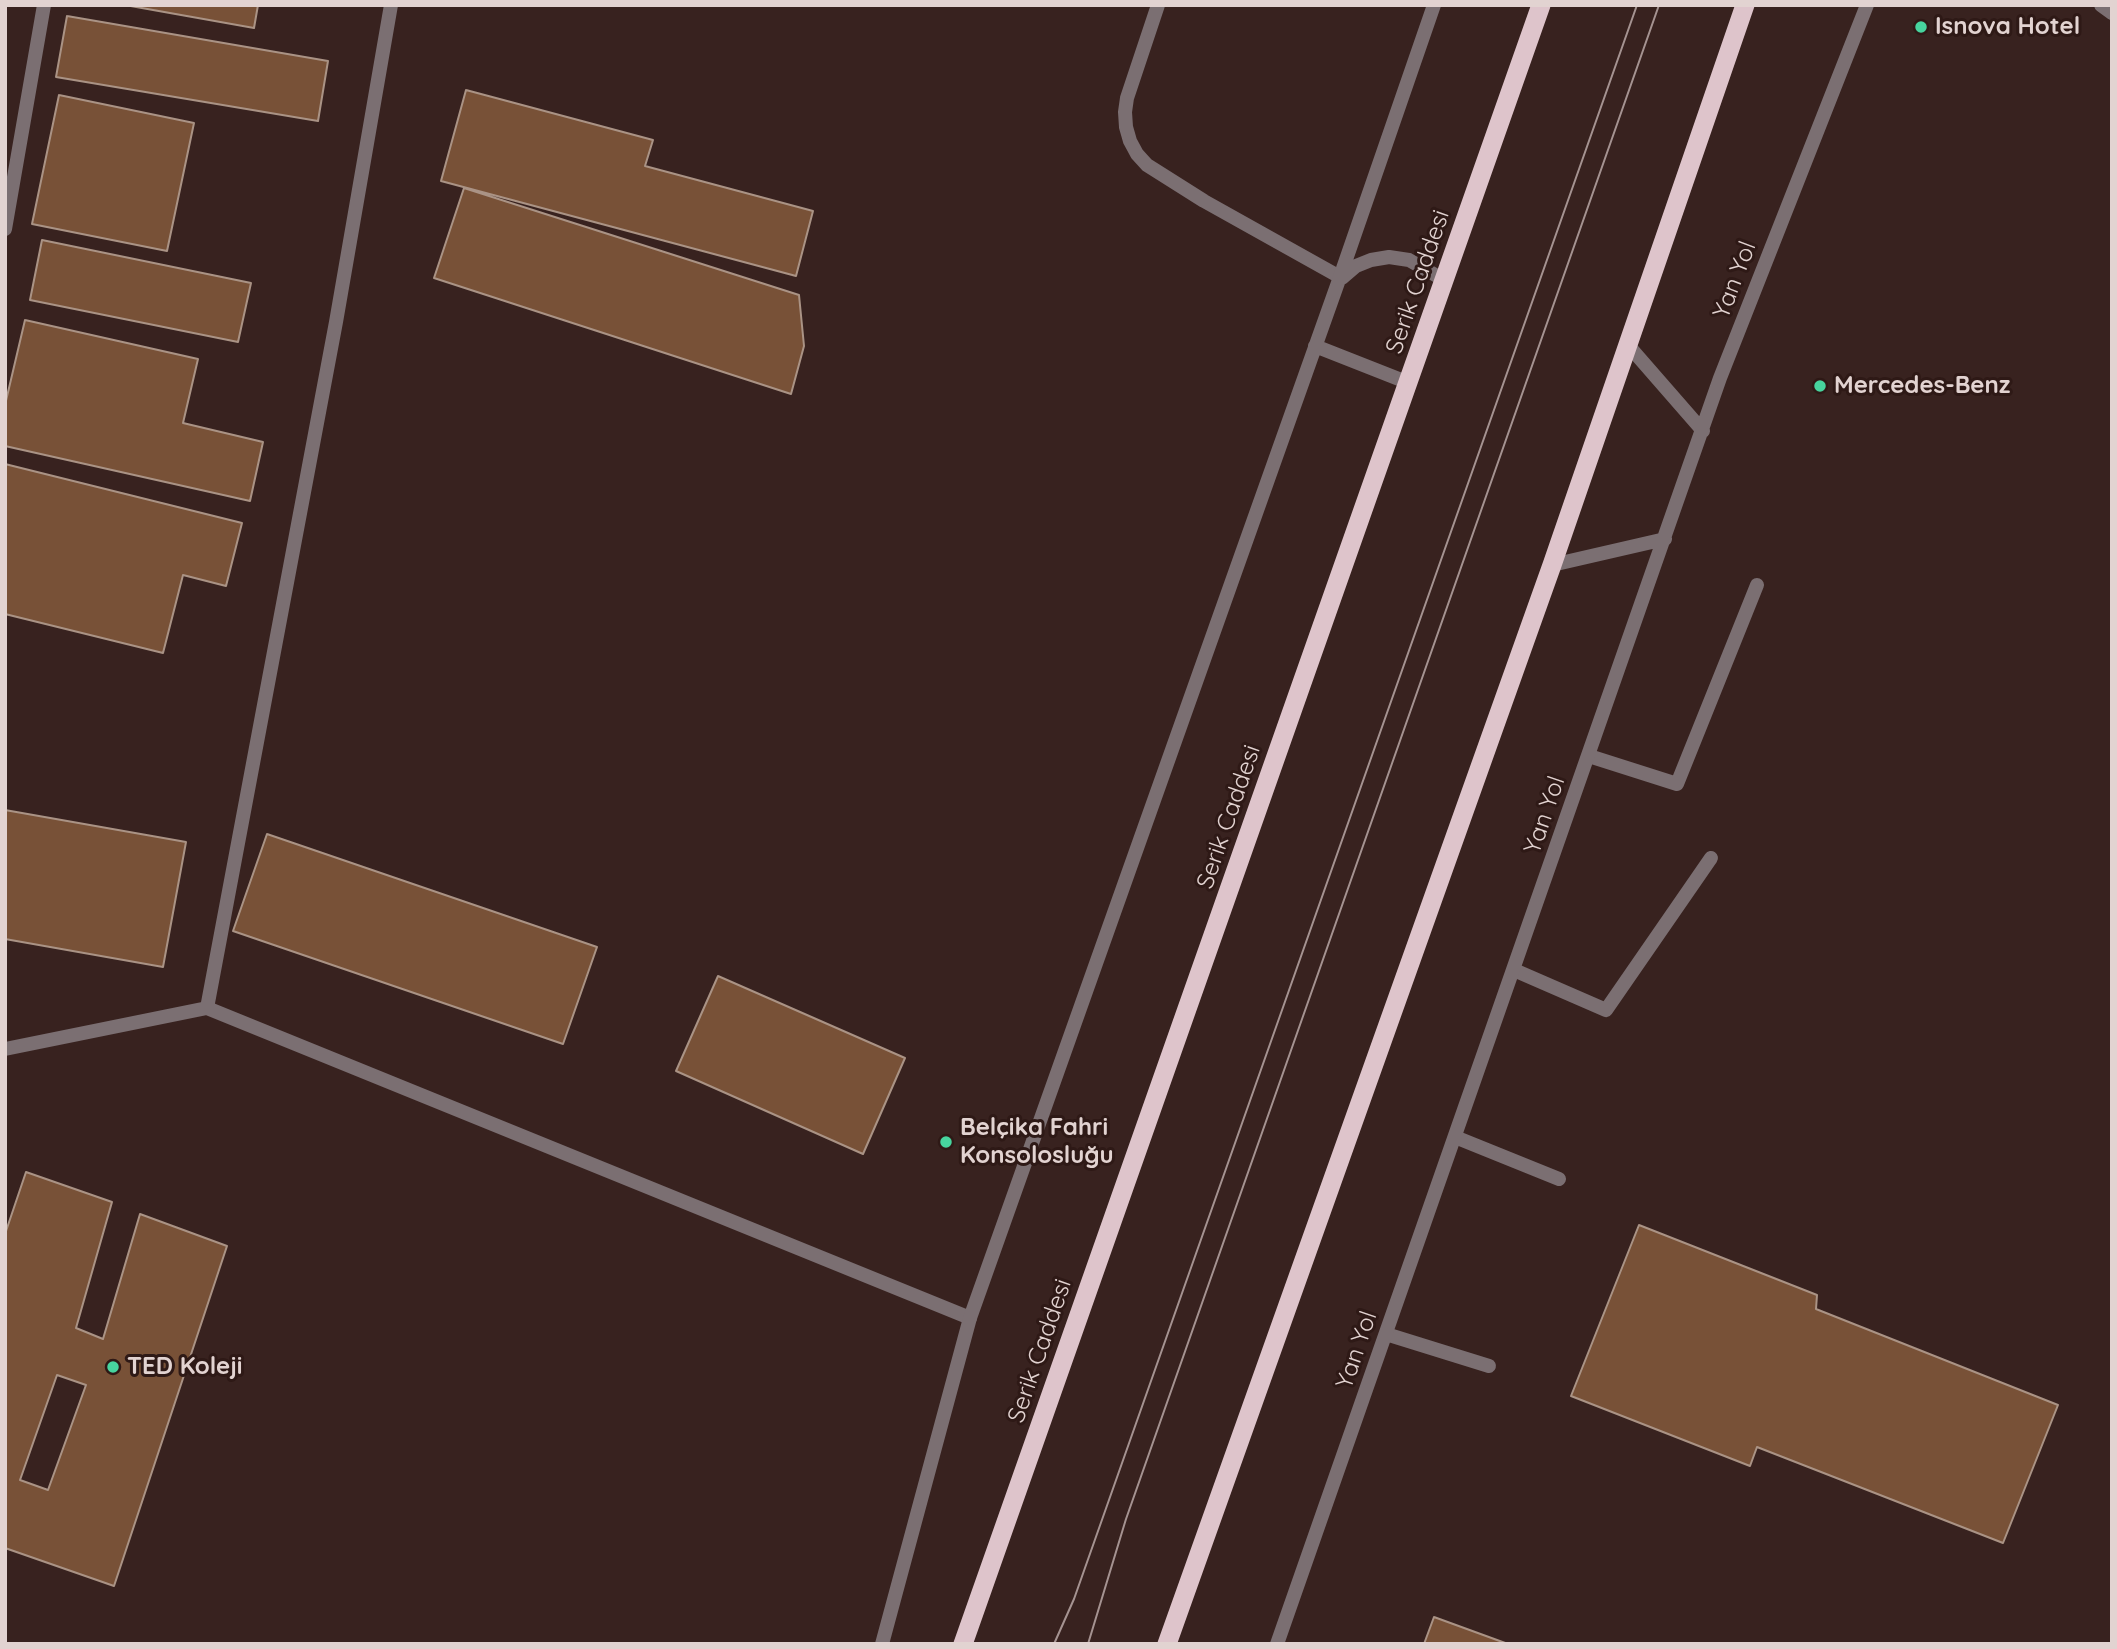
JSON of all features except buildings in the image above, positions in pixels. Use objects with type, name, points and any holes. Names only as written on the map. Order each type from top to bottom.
[{"type":"highway","name":"Serik Caddesi","points":[[963,1644],[1541,5]]},
{"type":"highway","points":[[1167,1644],[1552,565],[1745,5]]},
{"type":"street","points":[[5,229],[44,5]]},
{"type":"street","points":[[207,1008],[336,322],[391,5]]},
{"type":"street","points":[[1158,5],[1127,97],[1125,112],[1130,141],[1147,165],[1204,201],[1342,278],[1371,260],[1389,257],[1409,260],[1444,280]]},
{"type":"street","points":[[882,1644],[970,1318],[1340,277],[1433,5]]},
{"type":"street","name":"Yan Yol","points":[[1277,1644],[1720,378],[1867,5]]},
{"type":"street","points":[[2101,5],[2112,13]]},
{"type":"street","points":[[1628,345],[1703,431]]},
{"type":"street","points":[[1315,346],[1409,383]]},
{"type":"street","points":[[1552,565],[1665,539]]},
{"type":"street","points":[[1589,756],[1677,784],[1757,584]]},
{"type":"street","points":[[1514,970],[1606,1010],[1711,858]]},
{"type":"street","points":[[5,1049],[207,1008],[970,1318]]},
{"type":"street","points":[[1455,1137],[1559,1179]]},
{"type":"street","points":[[1386,1334],[1489,1366]]},
{"type":"tram line","points":[[1054,1644],[1074,1599],[1637,5]]},
{"type":"tram line","points":[[1088,1644],[1126,1519],[1659,5]]},
{"type":"place","name":"Isnova Hotel","points":[[1921,27]]},
{"type":"place","name":"Mercedes-Benz","points":[[1820,386]]},
{"type":"place","name":"Belçika Fahri Konsolosluğu","points":[[946,1142]]},
{"type":"place","name":"TED Koleji","points":[[113,1367]]}]
